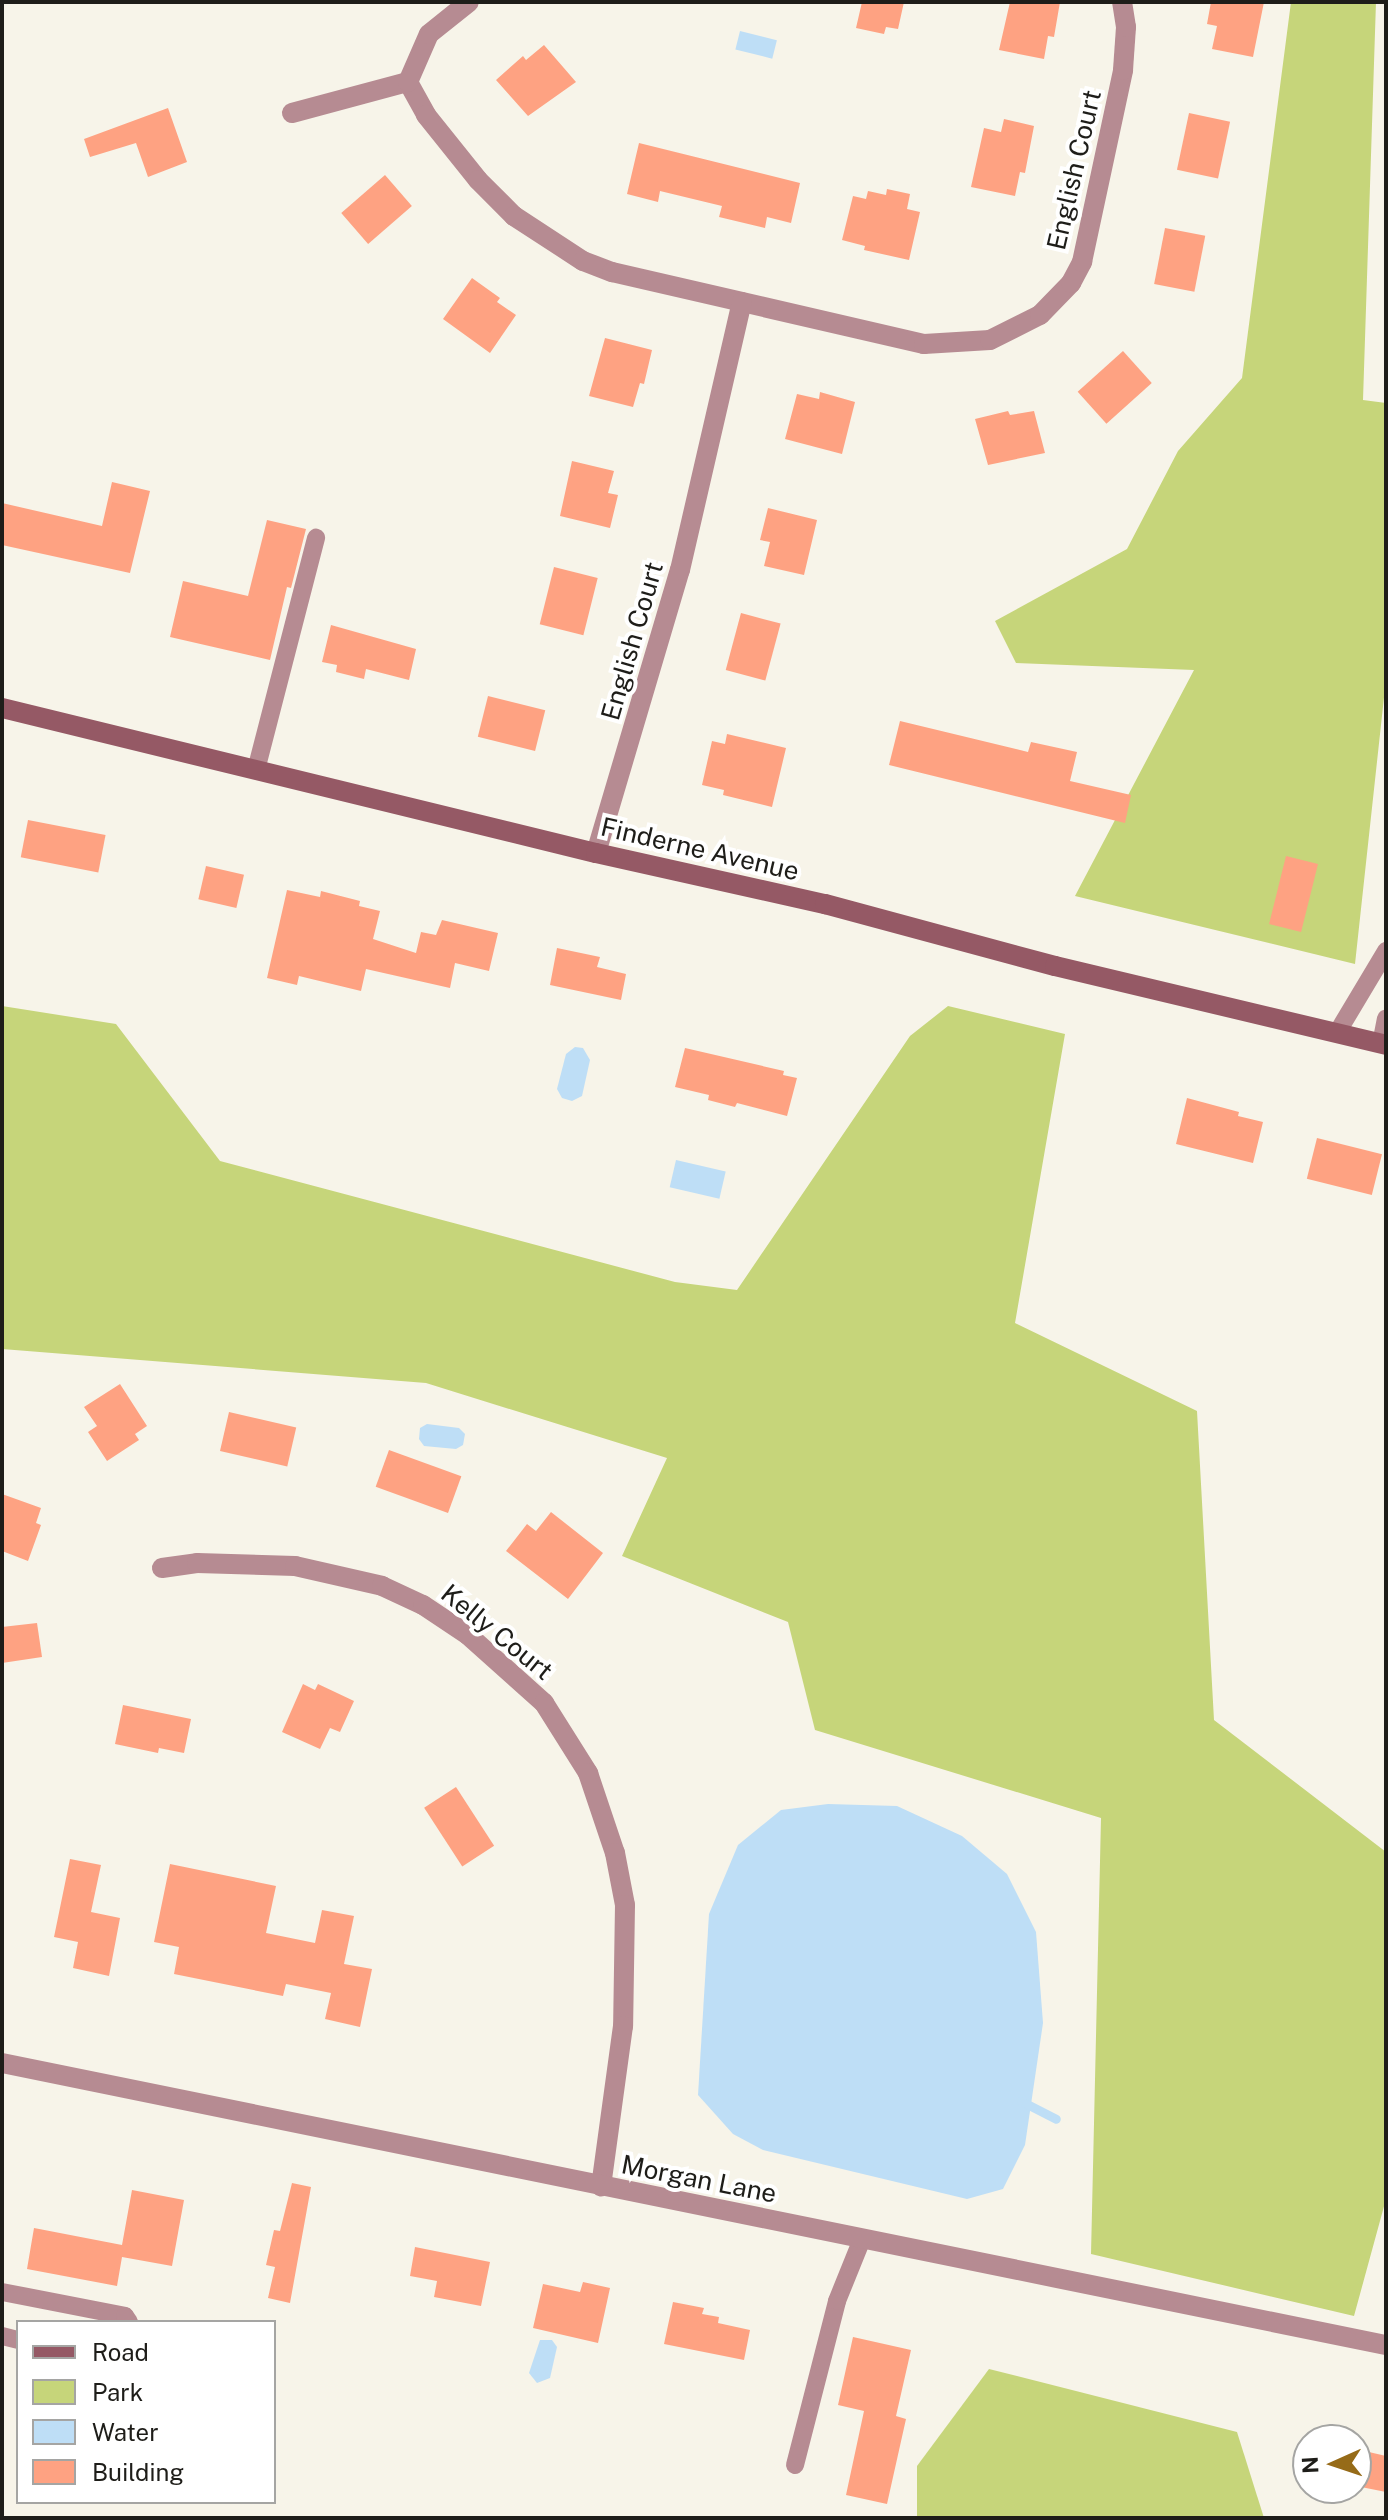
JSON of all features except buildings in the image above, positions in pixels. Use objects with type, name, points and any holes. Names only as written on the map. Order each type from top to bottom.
[{"type":"main road","name":"Finderne Avenue","points":[[2,708],[596,853],[825,904],[1122,983],[1384,1044]]},
{"type":"street","points":[[292,113],[408,82],[429,34],[469,2]]},
{"type":"street","name":"English Court","points":[[408,82],[426,115],[478,180],[514,216],[583,261],[612,272],[924,344],[990,340],[1040,315],[1071,283],[1082,262],[1123,70],[1126,27],[1122,2]]},
{"type":"street","name":"English Court","points":[[596,853],[680,570],[742,302]]},
{"type":"street","name":"Kelly Court","points":[[162,1568],[197,1563],[295,1566],[382,1586],[423,1605],[468,1635],[544,1703],[588,1773],[615,1853],[625,1905],[623,2026],[601,2186]]},
{"type":"street","name":"Morgan Lane","points":[[2,2063],[1386,2345]]},
{"type":"lane","points":[[256,770],[316,538]]},
{"type":"lane","points":[[1337,1033],[1386,951]]},
{"type":"lane","points":[[1384,1044],[1386,1018]]},
{"type":"lane","points":[[795,2465],[837,2301],[862,2239]]},
{"type":"lane","points":[[2,2292],[125,2316],[128,2320]]},
{"type":"green space","points":[[1291,2],[1376,2],[1363,400],[1386,403],[1386,679],[1355,964],[1075,896],[1194,670],[1016,663],[995,621],[1127,549],[1178,451],[1242,378]]},
{"type":"green space","points":[[2,1006],[116,1024],[220,1161],[675,1282],[737,1290],[910,1036],[948,1006],[1065,1034],[1015,1323],[1197,1411],[1214,1720],[1386,1852],[1386,2199],[1354,2316],[1091,2254],[1101,1818],[815,1730],[788,1622],[622,1556],[667,1458],[426,1383],[2,1349]]},
{"type":"green space","points":[[989,2369],[1237,2432],[1264,2518],[917,2518],[917,2466]]},
{"type":"water","points":[[740,31],[777,40],[772,59],[735,49]]},
{"type":"water","points":[[575,1047],[583,1048],[590,1060],[582,1096],[572,1101],[562,1098],[557,1089],[566,1054]]},
{"type":"water","points":[[676,1160],[726,1171],[719,1199],[670,1187]]},
{"type":"water","points":[[427,1424],[459,1428],[465,1434],[463,1445],[456,1449],[424,1446],[419,1439],[420,1428]]},
{"type":"water","points":[[828,1804],[897,1806],[962,1836],[1007,1874],[1036,1932],[1043,2023],[1025,2145],[1003,2189],[967,2199],[763,2150],[733,2134],[698,2095],[709,1914],[738,1845],[781,1810]]},
{"type":"water","points":[[540,2340],[552,2340],[557,2347],[550,2378],[537,2383],[529,2373]]},
{"type":"waterway","points":[[1021,2101],[1056,2119]]}]
